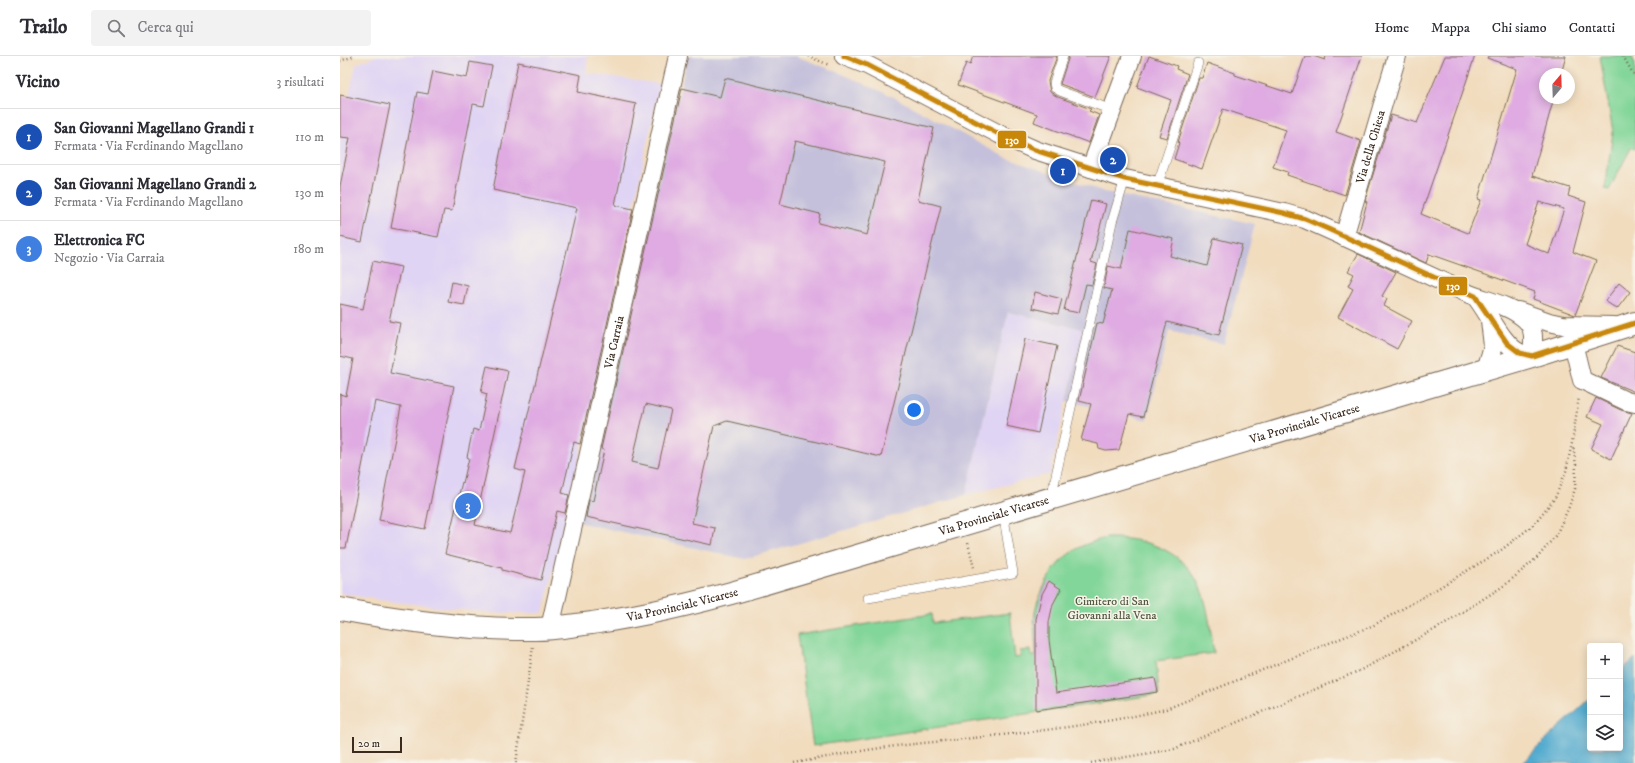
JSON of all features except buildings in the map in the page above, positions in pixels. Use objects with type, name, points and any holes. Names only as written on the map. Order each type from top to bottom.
[{"type":"main road","name":"Via Provinciale Vicarese","points":[[340,610],[423,623],[453,626],[543,628],[613,620],[702,602],[964,523],[1486,370],[1630,324]]},
{"type":"street","name":"Via Carraia","points":[[543,628],[678,56]]},
{"type":"street","points":[[844,56],[867,65],[999,134],[1035,150],[1125,179],[1284,213],[1305,219],[1475,296],[1549,322],[1564,325],[1630,324]]},
{"type":"street","points":[[1091,168],[1132,56]]},
{"type":"street","name":"Via della Chiesa","points":[[1344,237],[1397,56]]},
{"type":"street","points":[[1475,296],[1484,307],[1489,318],[1512,348],[1520,353],[1532,356],[1534,333],[1532,327],[1510,308]]},
{"type":"street","points":[[1486,370],[1493,346],[1489,318]]},
{"type":"street","points":[[1572,343],[1582,380],[1626,401],[1635,403]]},
{"type":"lane","points":[[1063,56],[1054,83],[1055,88],[1112,110]]},
{"type":"lane","points":[[1157,186],[1198,62]]},
{"type":"lane","points":[[1051,498],[1112,222],[1125,179]]},
{"type":"lane","points":[[868,598],[1013,573],[1003,512]]},
{"type":"path","points":[[340,61],[354,56]]},
{"type":"path","points":[[1623,56],[1635,77]]},
{"type":"path","points":[[794,763],[894,746],[1087,725],[1131,718],[1166,709],[1374,625],[1500,551],[1532,526],[1555,498],[1566,471],[1582,380]]},
{"type":"path","points":[[1091,763],[1174,749],[1361,670],[1439,627],[1505,585],[1538,557],[1556,536],[1569,508],[1575,488],[1576,465],[1572,443]]},
{"type":"path","points":[[964,523],[976,579]]},
{"type":"path","points":[[516,763],[543,628]]},
{"type":"shaded area","points":[[376,56],[588,56],[586,73],[660,84],[565,525],[543,613],[492,613],[379,600],[340,593],[340,137],[356,64]]},
{"type":"shaded area","points":[[688,56],[796,56],[840,73],[894,97],[1006,158],[1105,192],[1255,224],[1224,344],[1169,331],[1147,420],[1067,401],[1083,329],[1008,312],[966,495],[745,559],[577,522]]},
{"type":"shaded area","points":[[1008,312],[1083,329],[1050,474],[966,495]]},
{"type":"green space","points":[[1600,56],[1631,56],[1635,63],[1635,149],[1631,148],[1609,190],[1605,189],[1613,132]]},
{"type":"green space","name":"Cimitero di San Giovanni alla Vena","points":[[1106,538],[1120,538],[1147,543],[1172,554],[1183,562],[1192,573],[1199,585],[1205,601],[1214,653],[1156,661],[1159,694],[813,746],[797,635],[932,614],[933,623],[1010,613],[1015,658],[1021,657],[1020,651],[1030,650],[1031,656],[1036,656],[1034,624],[1037,603],[1049,577],[1061,561],[1069,554],[1085,545]]},
{"type":"water","points":[[1635,658],[1635,763],[1523,763],[1542,743],[1587,702],[1587,751],[1623,751],[1623,669]]},
{"type":"transit line","name":"130","points":[[844,56],[867,65],[999,134],[1035,150],[1125,179],[1284,213],[1305,219],[1328,229],[1475,296],[1507,343],[1520,353],[1532,356],[1635,323]]},
{"type":"place","name":"San Giovanni Magellano Grandi 2","points":[[1113,160]]},
{"type":"place","name":"San Giovanni Magellano Grandi 1","points":[[1063,171]]},
{"type":"place","name":"Elettronica FC","points":[[468,506]]}]
